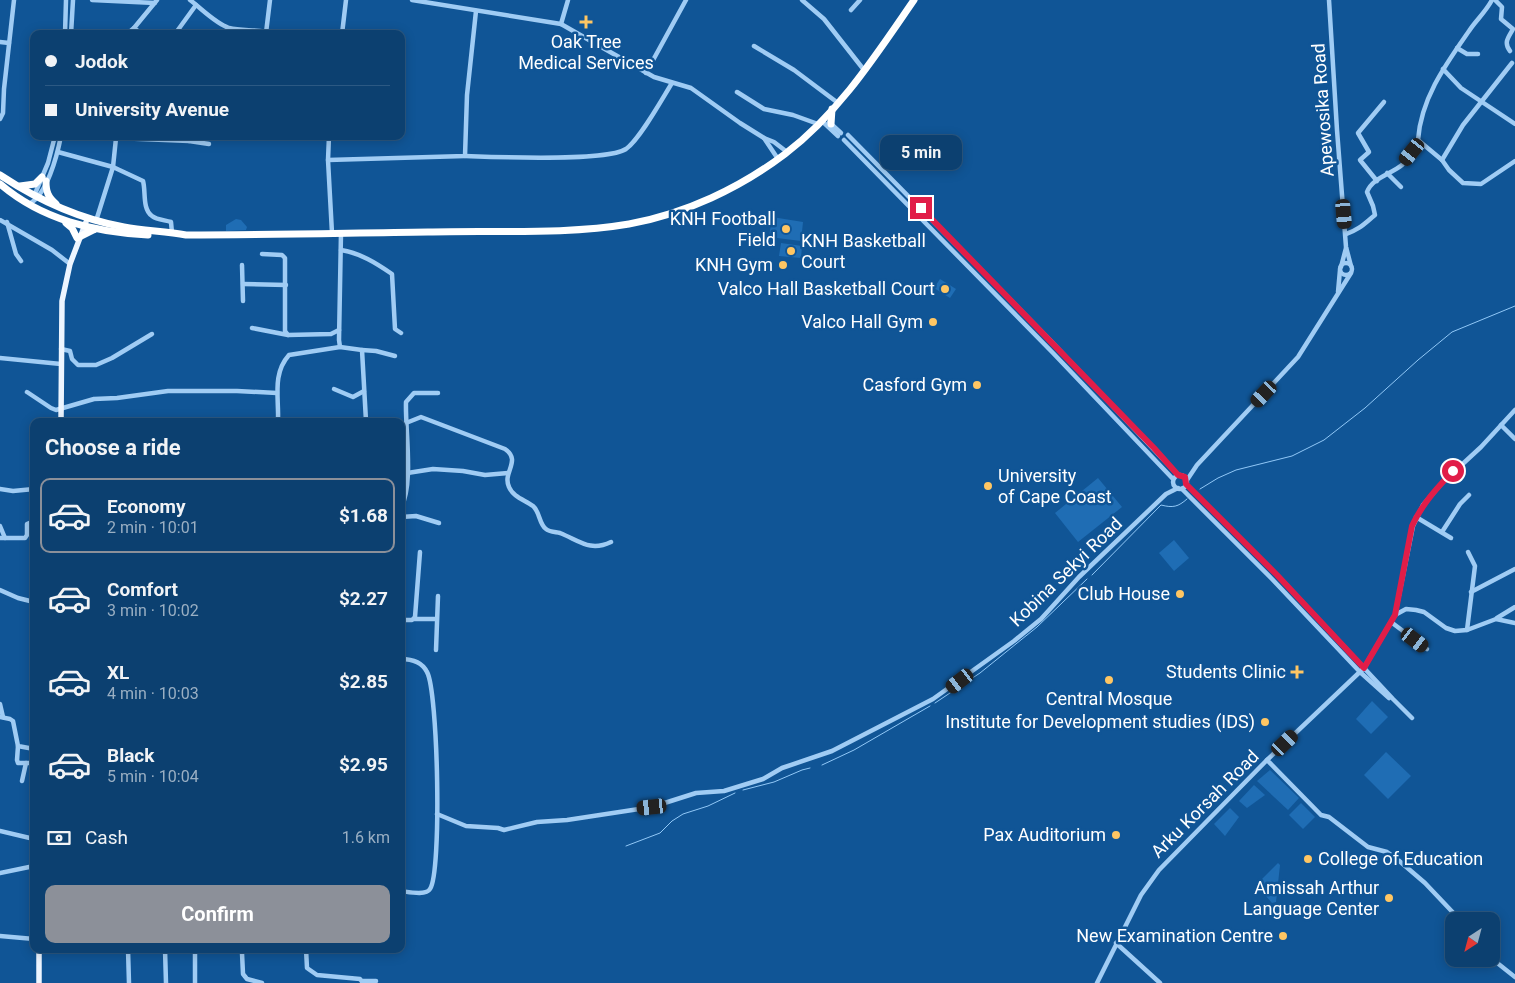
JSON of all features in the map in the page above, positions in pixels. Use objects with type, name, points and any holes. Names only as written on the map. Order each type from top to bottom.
[{"type":"highway","points":[[64,221],[95,229],[152,235],[563,230],[629,224],[699,203],[750,178],[787,152],[838,103],[914,0]]},
{"type":"highway","points":[[820,122],[830,125],[832,109]]},
{"type":"highway","points":[[0,175],[17,186],[34,201],[58,206],[85,218],[125,228],[186,234]]},
{"type":"highway","points":[[17,186],[29,186],[44,179],[48,196],[58,206]]},
{"type":"highway","points":[[0,184],[34,201],[64,221],[72,228],[78,239],[95,229]]},
{"type":"main road","points":[[62,418],[60,349],[62,301],[70,264],[85,218]]},
{"type":"main road","points":[[39,953],[39,983]]},
{"type":"street","points":[[0,119],[3,114],[2,89],[14,0]]},
{"type":"street","points":[[65,30],[66,0]]},
{"type":"street","points":[[71,30],[73,0]]},
{"type":"street","points":[[92,0],[156,2]]},
{"type":"street","points":[[190,0],[228,27],[241,30]]},
{"type":"street","points":[[266,30],[270,0]]},
{"type":"street","points":[[342,30],[346,0]]},
{"type":"street","points":[[412,0],[561,24],[646,73],[682,85],[696,92],[787,152]]},
{"type":"street","points":[[561,24],[568,0]]},
{"type":"street","points":[[646,73],[686,0]]},
{"type":"street","points":[[802,0],[824,19],[864,70]]},
{"type":"street","points":[[851,10],[860,0]]},
{"type":"street","name":"Apewosika Road","points":[[1329,0],[1336,130],[1346,234],[1346,247],[1337,296]]},
{"type":"street","points":[[1492,0],[1470,29],[1429,95],[1419,135],[1420,142],[1442,160],[1460,182],[1482,184],[1515,161]]},
{"type":"street","points":[[1496,0],[1502,7],[1500,19],[1513,29],[1506,44],[1510,51]]},
{"type":"street","points":[[132,30],[156,2]]},
{"type":"street","points":[[178,30],[196,4]]},
{"type":"street","points":[[465,156],[467,88],[476,11]]},
{"type":"street","points":[[0,42],[9,43]]},
{"type":"street","points":[[754,46],[794,70],[838,103]]},
{"type":"street","points":[[1458,48],[1467,54],[1478,54]]},
{"type":"street","points":[[1442,160],[1459,131],[1512,63]]},
{"type":"street","points":[[1444,69],[1461,88],[1515,124]]},
{"type":"street","points":[[328,160],[615,154],[626,148],[634,140],[672,83]]},
{"type":"street","points":[[737,92],[764,108],[830,125],[839,134]]},
{"type":"street","points":[[1377,181],[1360,160],[1370,152],[1358,133],[1384,102]]},
{"type":"street","points":[[848,135],[1054,344],[1178,475],[1186,480],[1412,718]]},
{"type":"street","points":[[764,138],[778,159]]},
{"type":"street","points":[[44,179],[54,140]]},
{"type":"street","points":[[34,201],[58,152],[60,140]]},
{"type":"street","points":[[96,221],[113,166],[116,140]]},
{"type":"street","points":[[194,140],[209,144]]},
{"type":"street","points":[[329,140],[328,160],[332,233]]},
{"type":"street","points":[[844,140],[1174,478]]},
{"type":"street","points":[[1346,234],[1362,228],[1366,221],[1375,215],[1367,191],[1387,173],[1401,165],[1420,142]]},
{"type":"street","points":[[58,152],[113,166],[142,181],[145,188],[146,210],[150,215],[158,219],[171,222],[172,233]]},
{"type":"street","points":[[1387,173],[1401,187]]},
{"type":"street","points":[[0,220],[7,222],[52,250],[70,264]]},
{"type":"street","points":[[7,222],[16,254],[21,261]]},
{"type":"street","points":[[340,347],[341,232]]},
{"type":"street","name":"Apewosika Road","points":[[1346,247],[1351,266]]},
{"type":"street","points":[[340,250],[356,253],[367,258],[392,274],[394,280],[395,329],[401,333]]},
{"type":"street","points":[[262,254],[282,254],[285,258],[285,331],[288,335]]},
{"type":"street","points":[[1345,264],[1351,266],[1351,273],[1344,275],[1341,269],[1345,264]]},
{"type":"street","points":[[242,266],[243,301]]},
{"type":"street","name":"Apewosika Road","points":[[1180,488],[1197,465],[1298,357],[1351,273]]},
{"type":"street","points":[[243,284],[286,285]]},
{"type":"street","points":[[252,328],[288,335],[331,334],[339,330]]},
{"type":"street","points":[[60,349],[70,351],[74,362],[78,365],[96,365],[112,358],[152,334]]},
{"type":"street","points":[[278,418],[277,382],[280,369],[289,355],[340,347],[376,351],[395,356]]},
{"type":"street","points":[[362,350],[366,418]]},
{"type":"street","points":[[0,358],[61,364]]},
{"type":"street","points":[[334,389],[353,397],[364,391]]},
{"type":"street","points":[[27,392],[56,410],[94,399],[168,391],[277,393]]},
{"type":"street","points":[[405,430],[406,402],[409,397],[414,393],[438,393]]},
{"type":"street","name":"Arku Korsah Road","points":[[1097,983],[1142,895],[1159,870],[1267,760],[1364,668],[1395,615],[1412,526],[1423,505],[1442,483],[1515,410]]},
{"type":"street","points":[[406,423],[421,417],[505,449],[511,453],[512,457],[508,473],[509,488],[518,497],[536,509],[546,530],[559,533],[590,546],[597,547],[611,542]]},
{"type":"street","points":[[1501,425],[1515,438]]},
{"type":"street","points":[[405,442],[408,460],[405,470]]},
{"type":"street","points":[[405,474],[433,469],[463,471],[484,475],[508,473]]},
{"type":"street","points":[[1166,494],[1173,484],[1174,478],[1178,475]]},
{"type":"street","points":[[405,479],[407,489],[405,500]]},
{"type":"street","points":[[1173,484],[1180,488],[1272,579],[1360,672],[1379,690],[1393,699]]},
{"type":"street","name":"Kobina Sekyi Road","points":[[437,814],[466,826],[510,830],[537,822],[626,812],[652,807],[696,793],[724,791],[763,779],[782,768],[812,759],[856,739],[933,699],[1014,641],[1041,619],[1079,577],[1166,494],[1180,488]]},
{"type":"street","points":[[0,489],[11,491],[30,489]]},
{"type":"street","points":[[1442,532],[1460,504],[1469,495]]},
{"type":"street","points":[[405,517],[416,516],[438,523]]},
{"type":"street","points":[[1416,517],[1451,538]]},
{"type":"street","points":[[0,526],[3,538],[25,538],[28,524],[30,523]]},
{"type":"street","points":[[414,619],[420,552]]},
{"type":"street","points":[[1467,630],[1475,566],[1468,552]]},
{"type":"street","points":[[1471,592],[1515,569]]},
{"type":"street","points":[[0,590],[30,601]]},
{"type":"street","points":[[436,650],[438,596]]},
{"type":"street","points":[[1395,615],[1406,609],[1424,612],[1446,628],[1455,631],[1467,630],[1496,619],[1515,607]]},
{"type":"street","points":[[405,620],[436,619]]},
{"type":"street","points":[[1496,619],[1515,623]]},
{"type":"street","points":[[1391,622],[1427,649]]},
{"type":"street","points":[[405,659],[418,663],[428,673],[434,710],[437,814],[432,887],[425,893],[405,892]]},
{"type":"street","points":[[0,704],[1,717],[10,719],[15,725],[19,763],[30,763]]},
{"type":"street","points":[[18,746],[30,748]]},
{"type":"street","points":[[1267,760],[1321,815],[1329,817],[1368,847],[1389,854],[1420,878],[1452,912]]},
{"type":"street","points":[[22,781],[26,763]]},
{"type":"street","points":[[0,831],[30,837]]},
{"type":"street","points":[[0,873],[30,867]]},
{"type":"street","points":[[0,936],[30,939]]},
{"type":"street","points":[[1116,943],[1160,983]]},
{"type":"street","points":[[128,953],[129,983]]},
{"type":"street","points":[[165,953],[166,983]]},
{"type":"street","points":[[195,953],[195,983]]},
{"type":"street","points":[[242,953],[242,974],[247,979],[262,983]]},
{"type":"street","points":[[306,953],[307,968],[313,974],[360,979],[362,982],[376,981]]},
{"type":"street","points":[[1500,965],[1515,977]]},
{"type":"shaded area","name":"KNH Football Field","points":[[772,217],[803,222],[801,241],[769,237]]},
{"type":"shaded area","points":[[236,219],[241,220],[247,227],[246,230],[226,231],[226,225]]},
{"type":"shaded area","name":"KNH Basketball Court","points":[[781,243],[802,246],[801,258],[779,256]]},
{"type":"shaded area","name":"Valco Hall Basketball Court","points":[[940,279],[956,289],[950,298],[934,288]]},
{"type":"shaded area","points":[[1098,478],[1122,507],[1078,542],[1055,513]]},
{"type":"shaded area","points":[[1174,540],[1189,558],[1174,571],[1159,553]]},
{"type":"shaded area","points":[[1372,701],[1388,717],[1371,734],[1356,719]]},
{"type":"shaded area","points":[[1386,752],[1411,776],[1388,799],[1364,775]]},
{"type":"shaded area","points":[[1270,770],[1299,798],[1288,810],[1257,781]]},
{"type":"shaded area","points":[[1254,785],[1265,795],[1247,808],[1239,801]]},
{"type":"shaded area","points":[[1301,803],[1315,817],[1303,829],[1289,815]]},
{"type":"shaded area","points":[[1230,808],[1239,817],[1225,836],[1214,824]]},
{"type":"shaded area","points":[[1278,863],[1280,865],[1276,902],[1272,903],[1257,884]]},
{"type":"waterway","points":[[1200,489],[1236,470],[1292,456],[1324,440],[1365,408],[1452,332],[1515,306]]},
{"type":"waterway","points":[[1092,575],[1161,505],[1175,506],[1187,499]]},
{"type":"waterway","points":[[935,703],[980,673],[1037,627],[1087,579]]},
{"type":"waterway","points":[[822,765],[854,750],[930,706]]},
{"type":"waterway","points":[[743,790],[774,782],[810,768]]},
{"type":"waterway","points":[[626,846],[660,833],[672,821],[683,814],[708,806],[735,793]]},
{"type":"place","name":"Oak Tree Medical Services","points":[[586,22]]},
{"type":"place","name":"KNH Football Field","points":[[786,229]]},
{"type":"place","name":"KNH Basketball Court","points":[[791,251]]},
{"type":"place","name":"KNH Gym","points":[[783,265]]},
{"type":"place","name":"Valco Hall Basketball Court","points":[[945,289]]},
{"type":"place","name":"Valco Hall Gym","points":[[933,322]]},
{"type":"place","name":"Casford Gym","points":[[977,385]]},
{"type":"place","name":"University of Cape Coast","points":[[988,486]]},
{"type":"place","name":"Club House","points":[[1180,594]]},
{"type":"place","name":"Students Clinic","points":[[1297,672]]},
{"type":"place","name":"Central Mosque","points":[[1109,680]]},
{"type":"place","name":"Institute for Development studies (IDS)","points":[[1265,722]]},
{"type":"place","name":"Pax Auditorium","points":[[1116,835]]},
{"type":"place","name":"College of Education","points":[[1308,859]]},
{"type":"place","name":"Amissah Arthur Language Center","points":[[1389,898]]},
{"type":"place","name":"New Examination Centre","points":[[1283,936]]},
{"type":"route","points":[[921,208],[1058,348],[1178,475],[1185,477],[1187,480],[1186,484],[1277,575],[1364,668],[1395,615],[1412,526],[1416,517],[1423,505],[1453,471]]}]
